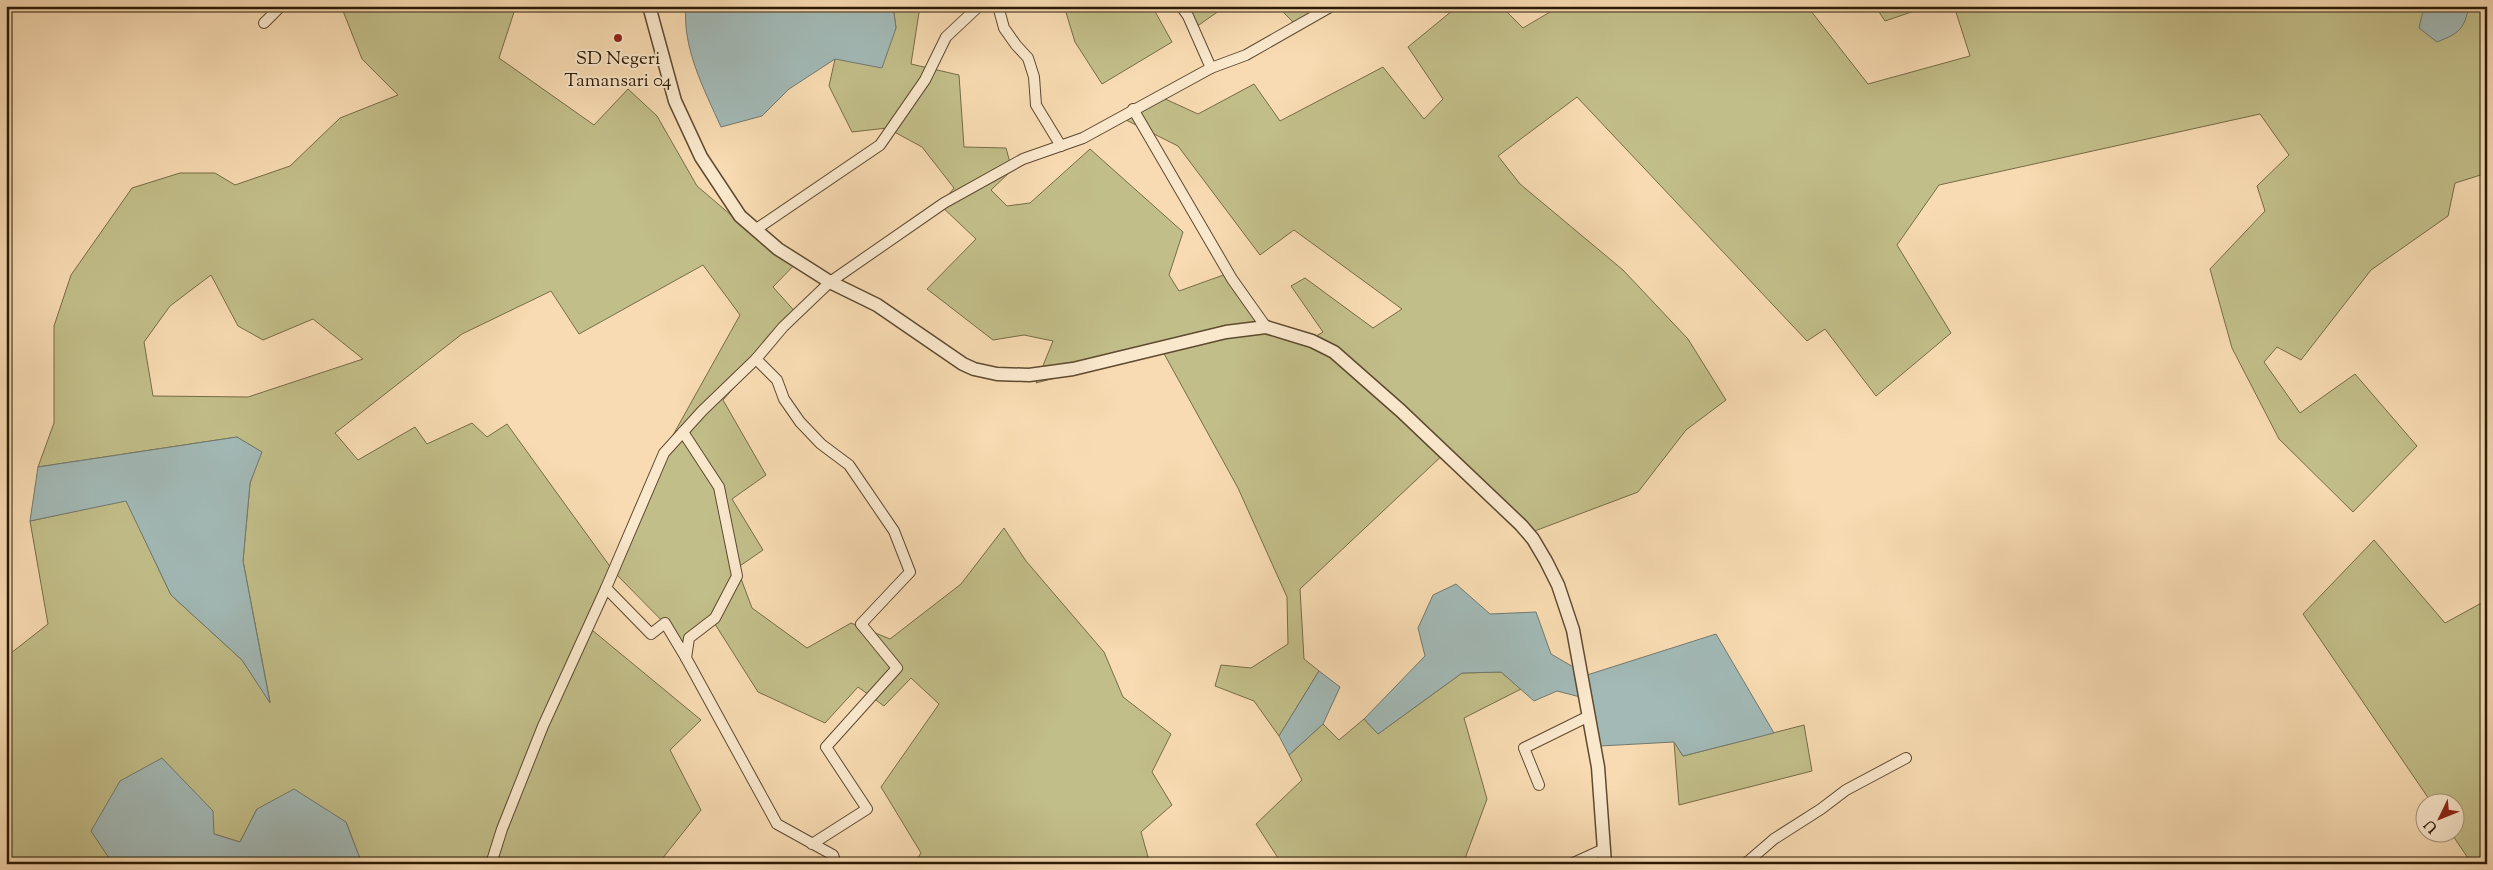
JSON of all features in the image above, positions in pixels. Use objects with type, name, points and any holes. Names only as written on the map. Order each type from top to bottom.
[{"type":"street","points":[[264,23],[280,6]]},
{"type":"street","points":[[649,6],[672,93],[701,157],[740,216],[778,249],[830,282],[877,305],[963,364],[974,369],[997,374],[1029,375],[1073,369],[1226,332],[1266,327],[1312,341],[1334,352],[1401,411],[1533,539],[1558,585],[1573,630],[1598,767],[1605,864]]},
{"type":"street","points":[[754,230],[880,145],[925,80],[946,37],[979,6]]},
{"type":"street","points":[[998,6],[1004,28],[1016,46],[1028,58],[1034,77],[1036,105],[1061,146]]},
{"type":"street","points":[[1181,6],[1188,16],[1211,68]]},
{"type":"street","points":[[491,864],[502,829],[543,726],[606,588],[664,453],[756,359],[783,327],[830,282],[944,204],[1024,159],[1083,138],[1211,68],[1246,55],[1332,6]]},
{"type":"street","points":[[1133,109],[1232,279],[1266,327]]},
{"type":"street","points":[[756,359],[777,380],[784,399],[800,422],[821,444],[849,465],[894,531],[910,572],[861,624],[897,668],[826,747],[867,808],[812,844]]},
{"type":"street","points":[[683,432],[719,487],[737,576],[715,618],[689,638],[686,658]]},
{"type":"street","points":[[606,588],[651,634],[665,623],[778,824],[833,856],[836,864]]},
{"type":"street","points":[[1539,785],[1524,748],[1589,716]]},
{"type":"street","points":[[1745,864],[1774,839],[1821,809],[1846,790],[1906,758]]},
{"type":"street","points":[[1572,864],[1604,849]]},
{"type":"shaded area","points":[[341,6],[398,6],[402,10],[405,6],[516,6],[499,58],[594,125],[628,89],[657,116],[697,186],[752,233],[799,260],[773,287],[798,315],[723,400],[766,475],[732,499],[763,550],[737,568],[752,608],[807,648],[851,623],[890,639],[961,584],[1004,528],[1026,561],[1104,652],[1123,697],[1171,734],[1152,772],[1172,805],[1141,832],[1150,864],[914,864],[921,853],[881,787],[939,704],[911,678],[884,706],[858,687],[825,723],[758,692],[713,621],[682,641],[615,573],[592,630],[701,720],[670,750],[701,810],[658,864],[362,864],[346,822],[257,809],[240,842],[214,834],[91,830],[113,864],[6,864],[6,657],[48,624],[30,521],[126,500],[171,595],[242,660],[270,702],[243,561],[250,483],[261,452],[237,437],[38,467],[54,423],[54,326],[71,275],[132,188],[180,173],[215,173],[235,185],[290,166],[340,118],[398,95],[362,59]],"holes":[[[703,265],[740,315],[663,453],[614,572],[507,424],[487,437],[472,423],[427,444],[415,427],[358,460],[335,433],[462,334],[551,291],[579,334]],[[211,275],[238,326],[263,340],[313,319],[363,359],[248,397],[153,396],[144,342],[170,306]]]},
{"type":"shaded area","points":[[893,6],[920,6],[911,64],[959,75],[964,147],[1006,148],[1012,170],[991,190],[1007,206],[1030,203],[1090,149],[1183,232],[1169,275],[1179,291],[1229,273],[1278,337],[1303,344],[1323,332],[1291,286],[1305,278],[1373,328],[1402,309],[1294,230],[1260,255],[1178,146],[1124,119],[1163,98],[1198,114],[1254,84],[1280,121],[1383,67],[1424,119],[1443,99],[1408,47],[1458,6],[1501,6],[1523,28],[1560,6],[1807,6],[1868,84],[1970,56],[1954,6],[2487,6],[2487,173],[2455,183],[2448,216],[2371,270],[2301,360],[2277,347],[2264,362],[2300,413],[2355,374],[2417,446],[2353,512],[2279,439],[2232,348],[2210,269],[2265,211],[2257,186],[2289,155],[2260,114],[1939,185],[1897,245],[1951,333],[1876,396],[1825,329],[1807,341],[1577,97],[1498,156],[1520,184],[1623,270],[1688,339],[1726,400],[1686,430],[1638,492],[1532,532],[1446,452],[1300,589],[1304,659],[1319,671],[1279,736],[1254,701],[1215,686],[1221,665],[1251,668],[1288,644],[1287,597],[1238,488],[1162,350],[1036,383],[1053,341],[1024,335],[993,340],[927,289],[976,239],[940,205],[954,188],[922,147],[887,128],[852,132],[829,86],[835,59],[896,28]]},
{"type":"shaded area","points":[[1064,6],[1152,6],[1172,42],[1102,84],[1075,42]]},
{"type":"shaded area","points":[[1185,6],[1226,6],[1196,27]]},
{"type":"shaded area","points":[[1277,6],[1328,6],[1295,24]]},
{"type":"shaded area","points":[[1875,6],[1929,6],[1885,21]]},
{"type":"shaded area","points":[[2374,540],[2445,623],[2487,600],[2487,864],[2472,864],[2457,842],[2466,842],[2466,792],[2424,792],[2303,614]]},
{"type":"shaded area","points":[[1501,672],[1521,689],[1464,718],[1487,799],[1463,864],[1255,864],[1278,858],[1256,824],[1302,780],[1289,755],[1323,724],[1339,740],[1364,719],[1378,734],[1462,673]]},
{"type":"shaded area","points":[[1804,725],[1812,771],[1679,805],[1674,742],[1683,756]]},
{"type":"water","points":[[686,6],[893,6],[896,28],[882,68],[835,59],[789,89],[762,116],[721,127],[701,83],[691,53],[687,37]]},
{"type":"water","points":[[2424,6],[2469,6],[2465,20],[2459,30],[2437,42],[2419,28]]},
{"type":"water","points":[[237,437],[262,452],[250,483],[243,561],[270,703],[242,660],[171,595],[126,501],[30,521],[38,467]]},
{"type":"water","points":[[1456,584],[1490,614],[1536,612],[1551,654],[1587,675],[1716,634],[1774,733],[1683,756],[1674,742],[1600,746],[1588,699],[1557,691],[1534,701],[1501,672],[1462,673],[1378,734],[1364,719],[1425,656],[1418,628],[1433,595]]},
{"type":"water","points":[[1319,671],[1340,687],[1323,724],[1289,755],[1279,736]]},
{"type":"water","points":[[162,758],[213,811],[214,834],[240,842],[257,809],[294,789],[346,822],[362,864],[113,864],[91,831],[120,781]]},
{"type":"place","name":"SD Negeri Tamansari 04","points":[[618,38]]}]
